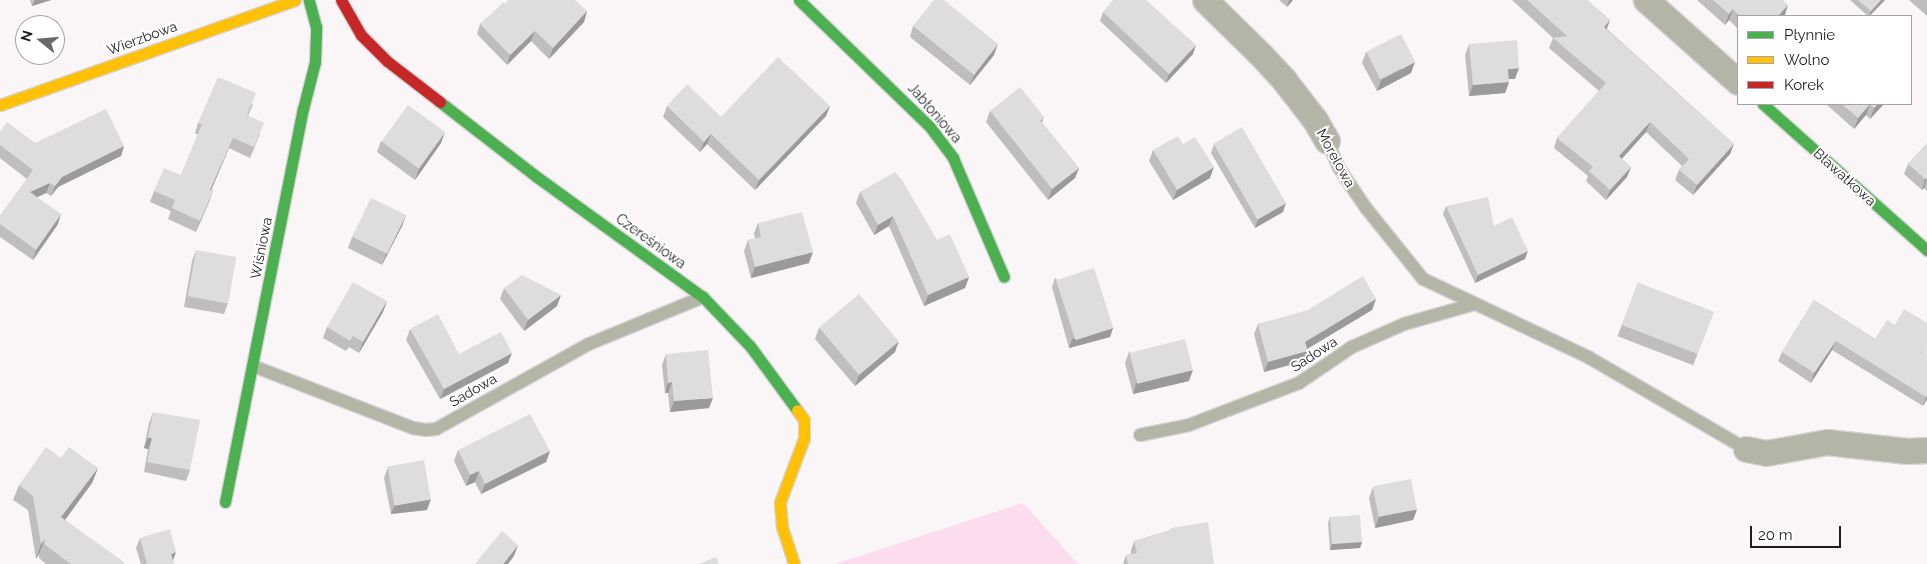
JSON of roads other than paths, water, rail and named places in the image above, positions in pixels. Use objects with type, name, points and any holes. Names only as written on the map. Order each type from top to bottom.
[{"type":"street","name":"Wierzbowa","points":[[0,105],[295,0]]},
{"type":"street","name":"Wiśniowa","points":[[225,502],[303,109],[315,62],[316,27],[309,0]]},
{"type":"street","name":"Czereśniowa","points":[[341,0],[361,34],[387,61],[537,177],[703,297],[750,346],[804,420],[804,438],[780,502],[782,527],[794,564]]},
{"type":"street","name":"Jabłoniowa","points":[[799,0],[930,127],[954,158],[1004,277]]},
{"type":"street","name":"Morelowa","points":[[1205,0],[1261,54],[1284,80],[1315,120],[1327,141]]},
{"type":"street","points":[[1646,0],[1737,81]]},
{"type":"street","name":"Bławatkowa","points":[[1764,105],[1927,250]]},
{"type":"street","points":[[1746,449],[1766,453],[1827,442],[1907,451],[1927,450]]},
{"type":"lane","name":"Morelowa","points":[[1327,141],[1339,168],[1357,196],[1423,279],[1588,357],[1746,449]]},
{"type":"lane","name":"Sadowa","points":[[253,366],[413,428],[436,429],[590,344],[703,297]]},
{"type":"lane","name":"Sadowa","points":[[1140,435],[1189,425],[1298,383],[1352,347],[1404,324],[1474,304]]}]
